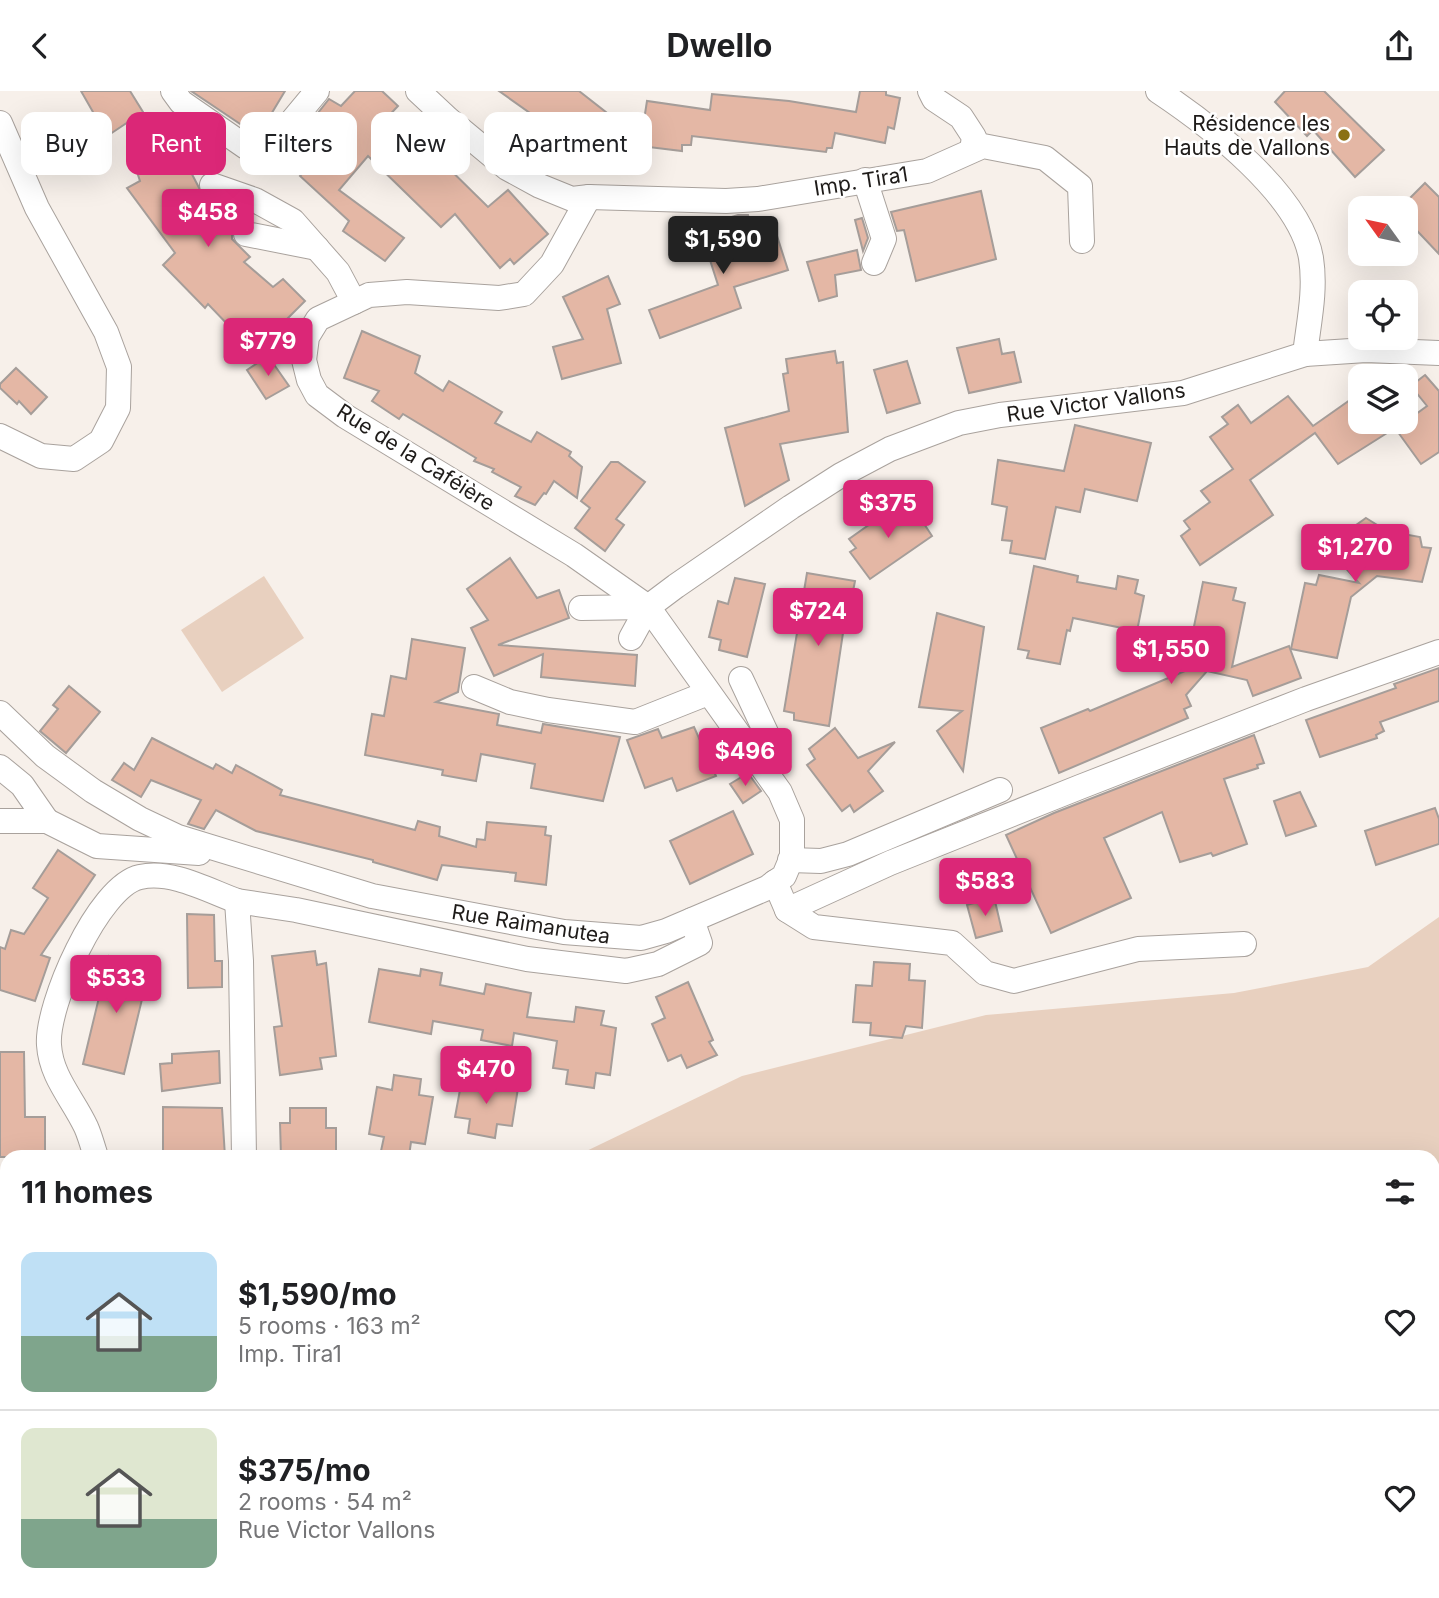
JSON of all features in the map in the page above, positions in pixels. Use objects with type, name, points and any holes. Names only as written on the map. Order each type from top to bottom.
[{"type":"street","points":[[173,91],[181,102],[257,152],[268,150],[317,91]]},
{"type":"street","name":"Imp. Tira1","points":[[418,91],[508,168],[540,186],[572,199],[758,199],[927,171],[967,152]]},
{"type":"street","points":[[930,91],[934,99],[961,117],[974,137],[967,152]]},
{"type":"street","points":[[1158,91],[1196,117],[1277,190],[1300,229],[1311,255],[1314,290],[1305,353]]},
{"type":"street","points":[[0,123],[37,208],[106,332],[119,367],[118,408],[101,441],[74,459],[41,456],[0,436]]},
{"type":"street","points":[[967,152],[983,146],[1045,158],[1080,186],[1082,241]]},
{"type":"street","points":[[865,180],[884,239],[874,263]]},
{"type":"street","points":[[212,185],[255,200],[293,221],[338,272],[354,302]]},
{"type":"street","name":"Rue de la Caféière","points":[[589,197],[552,264],[524,293],[499,298],[407,292],[369,295],[318,319],[307,337],[304,360],[309,380],[317,395],[345,415],[574,555],[648,607]]},
{"type":"street","points":[[247,234],[317,248]]},
{"type":"street","name":"Rue Victor Vallons","points":[[648,607],[841,475],[890,449],[959,423],[1183,393],[1305,353],[1366,350],[1439,353]]},
{"type":"street","points":[[581,608],[648,607]]},
{"type":"street","points":[[631,638],[648,607]]},
{"type":"street","points":[[648,607],[780,792],[792,820],[790,860],[821,861],[848,853],[1000,790]]},
{"type":"street","points":[[787,909],[890,863],[1080,787],[1306,699],[1439,652]]},
{"type":"street","points":[[741,680],[770,741],[763,767]]},
{"type":"street","points":[[474,687],[510,702],[635,722],[708,693]]},
{"type":"street","name":"Rue Raimanutea","points":[[0,713],[46,756],[93,791],[140,819],[178,837],[372,896],[564,932],[641,938],[666,931],[767,888],[783,876],[790,860]]},
{"type":"street","points":[[0,767],[22,785],[47,821]]},
{"type":"street","points":[[0,821],[47,821],[97,846],[201,853],[213,848]]},
{"type":"street","points":[[94,1150],[86,1126],[58,1079],[49,1044],[56,1005],[76,951],[100,911],[118,891],[138,877],[173,878],[237,901],[296,910],[527,959],[626,971],[658,964],[701,943],[692,920]]},
{"type":"street","points":[[775,882],[787,909],[814,927],[951,943],[985,973],[1014,981],[1138,949],[1244,944]]},
{"type":"street","points":[[237,901],[241,961],[244,1150]]},
{"type":"shaded area","points":[[264,576],[304,638],[222,692],[181,630]]},
{"type":"shaded area","points":[[1439,917],[1439,1150],[589,1150],[742,1076],[986,1015],[1234,993],[1368,967]]},
{"type":"building","points":[[81,91],[130,91],[143,112],[126,112],[126,123],[112,133],[112,112],[93,112]]},
{"type":"building","points":[[191,91],[285,91],[272,112],[240,112],[240,124]]},
{"type":"building","points":[[355,91],[382,91],[398,106],[392,112],[371,112],[371,159],[368,156],[357,169],[357,112],[319,112],[329,99],[341,106]]},
{"type":"building","points":[[499,91],[579,91],[606,112],[529,112]]},
{"type":"building","points":[[860,91],[886,91],[886,95],[900,98],[894,129],[888,127],[885,143],[835,133],[832,148],[827,148],[826,152],[692,136],[691,145],[682,145],[682,151],[652,147],[652,112],[645,112],[647,101],[710,110],[712,94],[789,101],[856,112]]},
{"type":"building","name":"Résidence les Hauts de Vallons","points":[[1285,91],[1324,91],[1384,150],[1355,177],[1313,130],[1307,136],[1275,102]]},
{"type":"building","points":[[138,175],[192,175],[218,224],[227,215],[235,224],[232,239],[250,257],[244,262],[273,287],[283,279],[305,301],[254,352],[208,304],[205,308],[163,265],[175,253],[127,188],[140,181]]},
{"type":"building","points":[[352,175],[339,190],[404,238],[385,261],[343,231],[349,221],[300,176]]},
{"type":"building","points":[[388,175],[455,175],[488,207],[508,190],[548,234],[514,264],[510,259],[500,268],[455,214],[441,227]]},
{"type":"building","points":[[1425,183],[1439,197],[1439,254],[1418,232],[1418,196],[1412,196]]},
{"type":"building","points":[[981,191],[996,259],[916,281],[904,230],[897,231],[891,212]]},
{"type":"building","points":[[748,215],[756,242],[777,236],[788,270],[734,287],[741,308],[660,338],[649,310],[718,285],[702,235],[722,229],[719,221]]},
{"type":"building","points":[[862,218],[868,238],[863,251],[855,220]]},
{"type":"building","points":[[857,250],[861,270],[835,275],[837,296],[819,301],[807,262]]},
{"type":"building","points":[[608,276],[620,304],[607,309],[621,363],[562,379],[553,347],[583,339],[563,297]]},
{"type":"building","points":[[362,331],[420,356],[415,373],[443,391],[449,381],[502,412],[495,423],[531,442],[537,432],[571,452],[569,456],[582,467],[577,498],[554,481],[535,505],[515,496],[521,487],[492,472],[494,469],[474,461],[476,458],[403,414],[399,419],[372,401],[379,391],[344,378]]},
{"type":"building","points":[[999,339],[1002,354],[1014,352],[1021,382],[969,393],[957,348]]},
{"type":"building","points":[[835,351],[837,363],[843,362],[848,432],[780,444],[789,480],[745,506],[725,428],[789,411],[783,374],[788,373],[786,359]]},
{"type":"building","points":[[268,356],[289,386],[266,399],[247,370]]},
{"type":"building","points":[[907,361],[920,403],[887,413],[874,370]]},
{"type":"building","points":[[16,368],[47,397],[31,414],[19,401],[17,404],[0,388],[0,384]]},
{"type":"building","points":[[1425,375],[1439,391],[1439,452],[1421,464],[1399,434],[1418,434],[1418,413],[1427,406],[1418,395],[1418,380]]},
{"type":"building","points":[[1288,396],[1313,426],[1348,401],[1348,434],[1386,434],[1338,464],[1315,433],[1250,480],[1273,515],[1200,565],[1181,536],[1190,529],[1184,521],[1210,502],[1201,491],[1233,469],[1210,437],[1228,424],[1222,417],[1238,405],[1251,423]]},
{"type":"building","points":[[1075,425],[1151,443],[1137,501],[1085,489],[1080,512],[1056,507],[1045,559],[1010,553],[1012,541],[1002,540],[1007,507],[992,504],[998,460],[1064,471]]},
{"type":"building","points":[[611,462],[618,462],[645,482],[616,519],[624,525],[605,551],[575,528],[590,508],[581,501]]},
{"type":"building","points":[[897,505],[903,514],[913,507],[932,536],[870,579],[850,552],[856,548],[849,539]]},
{"type":"building","points":[[1366,518],[1387,531],[1420,537],[1422,547],[1431,548],[1422,582],[1377,576],[1351,597],[1337,658],[1291,649],[1305,583],[1316,585],[1319,575],[1359,583],[1334,555],[1347,546],[1349,530]]},
{"type":"building","points":[[510,558],[537,598],[559,590],[569,618],[498,645],[637,655],[635,686],[541,677],[543,654],[494,676],[471,628],[488,620],[467,589]]},
{"type":"building","points":[[1034,566],[1078,576],[1077,582],[1116,589],[1118,576],[1138,580],[1135,593],[1144,596],[1137,631],[1073,618],[1070,631],[1067,630],[1060,664],[1027,658],[1029,651],[1018,649]]},
{"type":"building","points":[[807,573],[855,581],[843,633],[829,726],[794,720],[794,713],[784,711]]},
{"type":"building","points":[[735,578],[765,584],[747,657],[719,650],[721,640],[709,637],[718,601],[728,604]]},
{"type":"building","points":[[1203,582],[1236,588],[1233,600],[1245,603],[1232,667],[1289,646],[1301,678],[1253,696],[1247,680],[1207,671],[1186,695],[1191,706],[1184,709],[1188,718],[1059,773],[1041,728],[1088,709],[1090,711],[1185,671]]},
{"type":"building","points":[[937,613],[984,627],[963,771],[937,731],[962,711],[919,707]]},
{"type":"building","points":[[412,639],[465,648],[458,692],[436,702],[499,714],[497,725],[541,733],[543,724],[620,737],[603,801],[531,788],[535,764],[481,754],[476,781],[442,775],[443,770],[365,755],[372,714],[384,716],[391,676],[406,679]]},
{"type":"building","points":[[1439,668],[1439,701],[1380,722],[1384,731],[1376,735],[1377,738],[1320,757],[1306,720],[1396,688],[1394,684]]},
{"type":"building","points":[[69,686],[100,712],[66,753],[40,731],[58,709],[53,705]]},
{"type":"building","points":[[694,727],[716,776],[677,791],[672,778],[645,788],[627,740],[658,729],[662,738]]},
{"type":"building","points":[[835,728],[858,758],[895,742],[868,771],[883,791],[854,812],[850,805],[842,811],[807,765],[815,759],[809,749]]},
{"type":"building","points":[[1254,735],[1264,763],[1257,765],[1258,768],[1224,779],[1247,844],[1213,856],[1211,853],[1180,862],[1162,812],[1104,838],[1131,898],[1051,933],[1006,835],[1054,813]]},
{"type":"building","points":[[152,738],[213,769],[216,764],[232,773],[236,765],[282,790],[280,795],[415,830],[418,821],[440,827],[439,836],[476,847],[477,839],[485,840],[487,822],[546,827],[545,835],[551,836],[546,885],[515,881],[516,873],[442,865],[437,880],[373,860],[256,831],[216,810],[204,829],[188,824],[201,800],[151,780],[141,797],[112,780],[124,763],[134,770]]},
{"type":"building","points":[[748,773],[761,791],[743,803],[730,784]]},
{"type":"building","points":[[1300,792],[1316,826],[1286,836],[1274,801]]},
{"type":"building","points":[[1435,808],[1439,819],[1439,844],[1376,865],[1365,831]]},
{"type":"building","points":[[733,811],[753,854],[690,884],[670,841]]},
{"type":"building","points":[[58,850],[95,875],[41,955],[50,958],[35,1001],[0,990],[0,947],[5,949],[11,930],[24,934],[48,898],[33,888]]},
{"type":"building","points":[[994,897],[1002,931],[976,938],[967,905]]},
{"type":"building","points":[[187,914],[214,915],[215,961],[222,961],[222,987],[188,988]]},
{"type":"building","points":[[315,951],[317,965],[326,963],[336,1056],[320,1058],[322,1069],[280,1075],[274,1027],[282,1026],[272,956]]},
{"type":"building","points":[[109,956],[150,966],[124,1074],[83,1064]]},
{"type":"building","points":[[874,962],[910,964],[909,980],[925,981],[922,1028],[906,1026],[902,1038],[870,1035],[871,1023],[853,1022],[856,985],[872,986]]},
{"type":"building","points":[[379,969],[420,976],[421,969],[442,973],[440,985],[484,994],[486,984],[531,993],[527,1017],[574,1022],[576,1007],[604,1011],[601,1025],[616,1028],[610,1075],[596,1073],[594,1088],[566,1084],[568,1070],[553,1068],[557,1041],[514,1033],[512,1046],[481,1040],[483,1030],[433,1021],[431,1034],[369,1022]]},
{"type":"building","points":[[688,982],[713,1040],[709,1042],[717,1055],[687,1068],[681,1055],[668,1061],[652,1024],[665,1018],[656,997]]},
{"type":"building","points":[[219,1051],[220,1083],[162,1091],[160,1064],[172,1063],[172,1054]]},
{"type":"building","points":[[0,1052],[24,1052],[25,1117],[45,1117],[45,1150],[0,1150]]},
{"type":"building","points":[[394,1075],[421,1079],[419,1095],[433,1097],[425,1144],[411,1142],[410,1150],[381,1150],[384,1137],[369,1134],[377,1087],[392,1090]]},
{"type":"building","points":[[462,1079],[518,1088],[512,1126],[497,1124],[495,1138],[468,1133],[470,1119],[455,1117]]},
{"type":"building","points":[[163,1107],[222,1108],[225,1150],[163,1150]]},
{"type":"building","points":[[290,1108],[326,1108],[326,1128],[336,1128],[336,1150],[281,1150],[280,1123],[290,1123]]},
{"type":"place","name":"Résidence les Hauts de Vallons","points":[[1344,135]]}]
